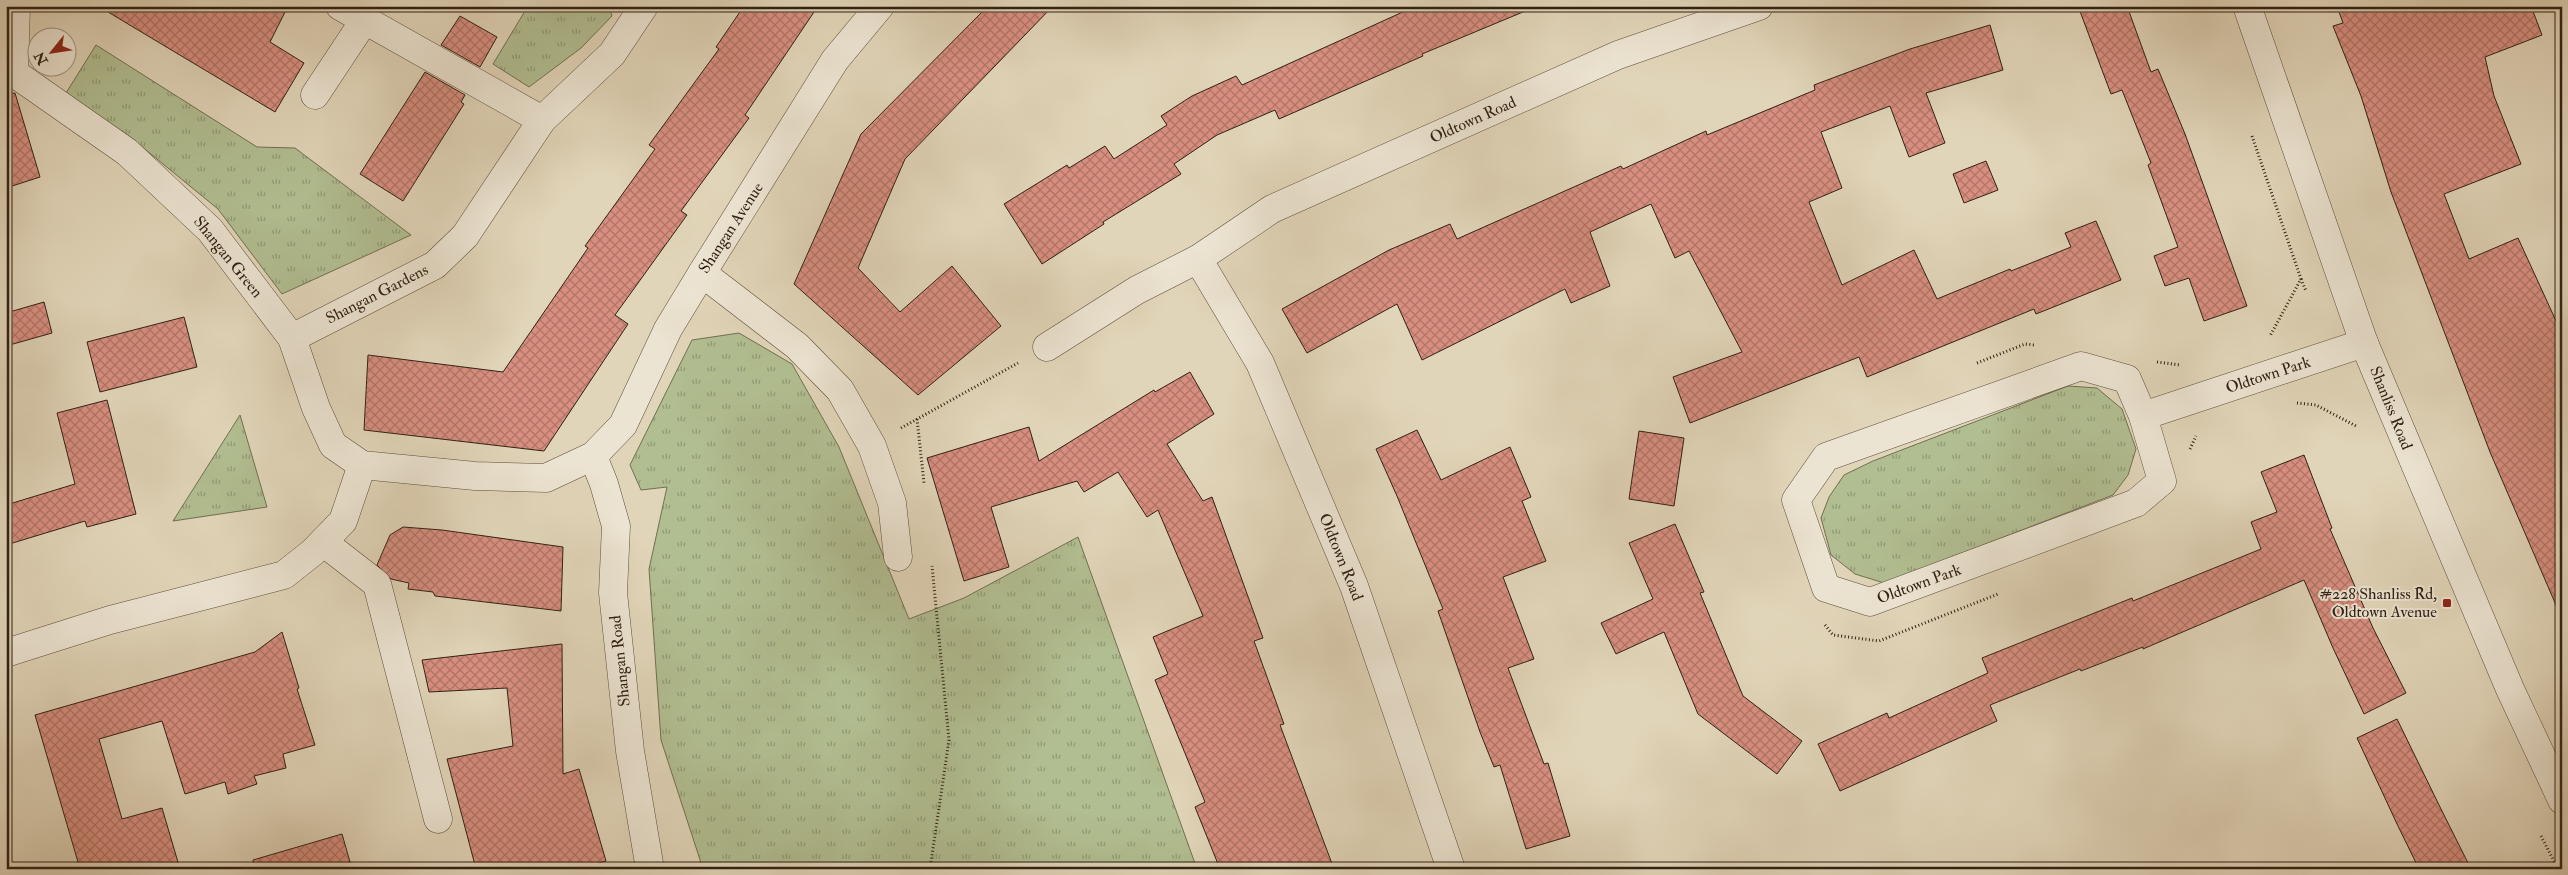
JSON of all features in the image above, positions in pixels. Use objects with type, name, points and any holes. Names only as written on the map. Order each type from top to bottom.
[{"type":"street","name":"Shangan Green","points":[[16,6],[10,73],[127,152],[210,230],[292,338],[316,408],[333,445],[362,465],[475,476],[546,478],[593,456]]},
{"type":"street","points":[[340,6],[542,120]]},
{"type":"street","name":"Shangan Gardens","points":[[292,338],[435,264],[465,236],[542,120],[612,54],[644,6]]},
{"type":"street","name":"Shangan Avenue","points":[[593,456],[623,425],[668,329],[835,60],[880,6]]},
{"type":"street","name":"Oldtown Road","points":[[1047,347],[1137,290],[1198,259],[1281,205],[1618,55],[1759,6]]},
{"type":"street","name":"Shanliss Road","points":[[2247,6],[2364,343],[2510,689],[2562,800]]},
{"type":"street","points":[[315,95],[364,21]]},
{"type":"street","name":"Oldtown Road","points":[[1198,259],[1260,363],[1354,586],[1451,869]]},
{"type":"street","points":[[702,273],[797,346],[840,390],[872,446],[892,503],[898,557]]},
{"type":"street","name":"Oldtown Park","points":[[2144,416],[2364,343]]},
{"type":"street","name":"Oldtown Park","points":[[2081,366],[2127,380],[2144,416],[2162,480],[2136,503],[1870,602],[1826,588],[1796,500],[1826,457],[2081,366]]},
{"type":"street","name":"Shangan Road","points":[[593,456],[604,484],[616,526],[613,593],[630,751],[650,869]]},
{"type":"street","points":[[6,654],[110,620],[284,575],[323,542],[344,521],[362,465]]},
{"type":"street","points":[[323,542],[377,584],[438,819]]},
{"type":"path","points":[[872,446],[917,418],[1047,347]]},
{"type":"path","points":[[917,418],[924,487]]},
{"type":"path","points":[[930,869],[949,740],[932,565]]},
{"type":"path","points":[[2541,836],[2556,865]]},
{"type":"green space","points":[[528,6],[609,6],[612,16],[581,48],[529,87],[493,64]]},
{"type":"green space","points":[[96,45],[257,147],[295,148],[411,235],[282,294],[218,209],[130,137],[66,93],[75,78],[78,78],[78,74]]},
{"type":"green space","points":[[739,333],[792,364],[839,447],[909,619],[964,598],[1078,537],[1197,869],[703,869],[661,740],[649,569],[667,487],[641,490],[630,465],[692,340]]},
{"type":"green space","points":[[2068,386],[2097,388],[2122,409],[2136,449],[2128,475],[2113,495],[1884,583],[1855,574],[1831,555],[1821,518],[1829,497],[1844,475],[1873,461]]},
{"type":"green space","points":[[240,415],[267,507],[173,521]]},
{"type":"building","points":[[98,6],[288,6],[270,42],[304,63],[275,112]]},
{"type":"building","points":[[744,6],[818,6],[745,115],[749,118],[681,211],[687,215],[615,315],[628,324],[544,451],[364,430],[368,355],[503,372],[588,248],[585,246],[655,149],[649,145],[719,49],[716,47]]},
{"type":"building","points":[[988,6],[1053,6],[905,159],[858,268],[900,312],[952,266],[1001,326],[918,395],[794,284],[861,134]]},
{"type":"building","points":[[1416,6],[1535,7],[1422,54],[1423,56],[1279,119],[1275,110],[1217,135],[1174,164],[1181,174],[1103,222],[1104,224],[1042,264],[1004,204],[1067,165],[1069,168],[1105,146],[1114,159],[1167,125],[1161,116],[1192,96],[1236,76],[1242,85]]},
{"type":"building","points":[[2078,6],[2127,6],[2151,72],[2158,69],[2185,134],[2247,306],[2204,321],[2189,278],[2165,286],[2154,256],[2178,247],[2148,165],[2151,163],[2122,90],[2111,94]]},
{"type":"building","points":[[2337,6],[2531,6],[2542,35],[2485,57],[2494,96],[2521,164],[2444,194],[2469,259],[2518,238],[2562,334],[2562,619],[2490,452],[2391,192],[2361,96],[2333,26],[2343,23]]},
{"type":"building","points":[[460,16],[497,37],[480,67],[441,45]]},
{"type":"building","points":[[1990,25],[2003,70],[1926,93],[1945,143],[1909,157],[1890,106],[1821,132],[1842,188],[1809,202],[1842,285],[1914,250],[1937,299],[2010,269],[2011,271],[2071,247],[2065,233],[2096,221],[2121,280],[2036,314],[2034,309],[1867,377],[1859,357],[1690,423],[1673,377],[1742,352],[1689,251],[1675,258],[1651,204],[1590,232],[1610,286],[1571,303],[1565,289],[1422,360],[1397,304],[1307,353],[1282,309],[1389,250],[1450,224],[1457,239],[1621,166],[1623,169],[1706,131],[1707,135],[1815,90],[1814,85],[1910,49]]},
{"type":"building","points":[[425,72],[465,95],[461,102],[464,104],[403,201],[360,174]]},
{"type":"building","points":[[15,93],[40,177],[6,188],[6,94]]},
{"type":"building","points":[[1986,161],[1998,190],[1964,203],[1953,174]]},
{"type":"building","points":[[44,302],[52,333],[6,346],[6,313]]},
{"type":"building","points":[[184,317],[197,367],[100,392],[87,342]]},
{"type":"building","points":[[1190,372],[1214,414],[1167,444],[1203,501],[1212,497],[1263,638],[1254,641],[1284,724],[1280,725],[1334,869],[1220,869],[1195,807],[1205,802],[1155,680],[1168,674],[1153,637],[1203,616],[1158,510],[1147,517],[1118,472],[1084,492],[1077,481],[991,507],[1009,567],[964,581],[927,458],[1029,427],[1039,461],[1154,390],[1155,392]]},
{"type":"building","points":[[107,400],[136,514],[87,527],[85,521],[6,545],[6,505],[75,484],[57,413]]},
{"type":"building","points":[[1417,430],[1441,480],[1510,447],[1531,497],[1522,501],[1546,561],[1503,577],[1534,659],[1508,668],[1544,764],[1548,763],[1570,836],[1526,849],[1500,765],[1494,767],[1480,732],[1438,611],[1443,609],[1376,449]]},
{"type":"building","points":[[1639,431],[1684,438],[1674,506],[1629,499]]},
{"type":"building","points":[[2304,455],[2332,528],[2330,529],[2373,628],[2406,693],[2364,714],[2304,580],[2143,649],[2143,647],[2081,671],[2080,669],[1990,705],[1997,721],[1840,791],[1818,744],[1887,713],[1889,718],[1988,673],[1982,658],[2132,598],[2133,601],[2261,549],[2251,522],[2277,512],[2261,472]]},
{"type":"building","points":[[1675,524],[1704,592],[1700,593],[1743,696],[1802,741],[1777,774],[1698,714],[1664,632],[1616,654],[1601,623],[1653,599],[1629,543]]},
{"type":"building","points":[[403,527],[442,530],[563,547],[561,611],[435,596],[433,592],[408,589],[409,583],[391,579],[377,565],[390,535]]},
{"type":"building","points":[[282,632],[299,688],[297,689],[315,745],[283,754],[286,768],[254,776],[257,784],[228,794],[225,782],[185,794],[162,721],[99,739],[122,819],[162,808],[180,869],[80,869],[35,715],[255,652]]},
{"type":"building","points":[[562,644],[563,774],[579,769],[606,861],[577,869],[476,869],[447,759],[513,746],[507,688],[429,692],[422,660]]},
{"type":"building","points":[[2397,719],[2471,869],[2419,869],[2357,738]]},
{"type":"building","points":[[342,834],[352,869],[254,869],[253,860]]},
{"type":"place","name":"#228 Shanliss Rd, Oldtown Avenue","points":[[2447,603]]}]
